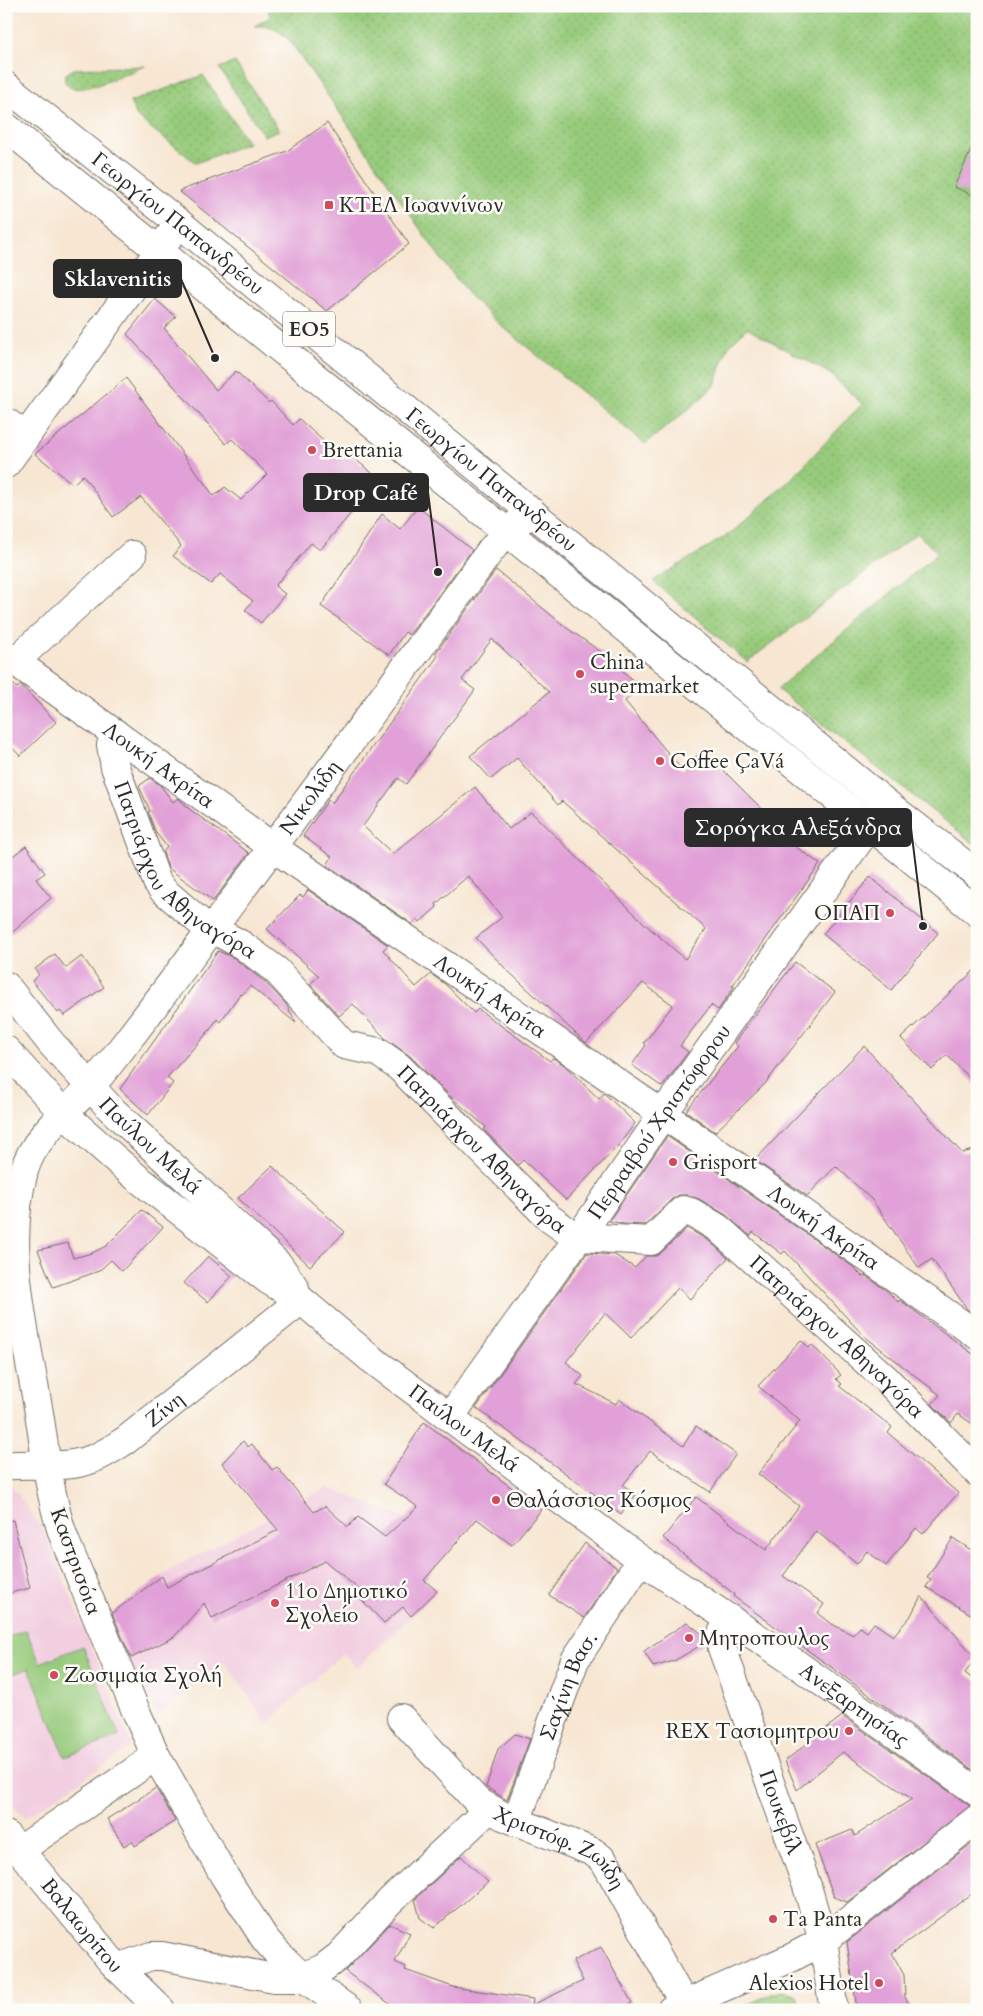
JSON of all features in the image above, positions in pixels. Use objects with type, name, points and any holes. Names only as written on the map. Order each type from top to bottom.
[{"type":"street","name":"Γεωργίου Παπανδρέου","points":[[6,86],[179,223],[886,803],[977,874]]},
{"type":"street","name":"Γεωργίου Παπανδρέου","points":[[6,127],[977,912]]},
{"type":"street","points":[[6,464],[16,429],[179,223]]},
{"type":"street","name":"Νικολίδη","points":[[90,1087],[112,1061],[274,848],[491,550],[506,532],[532,512]]},
{"type":"street","points":[[11,658],[132,556]]},
{"type":"street","name":"Λουκή Ακρίτα","points":[[11,658],[274,848],[663,1115],[977,1335]]},
{"type":"street","name":"Πατριάρχου Αθηναγόρα","points":[[115,733],[111,745],[114,767],[157,882],[163,890],[192,916],[242,945],[276,970],[344,1045],[378,1052],[399,1067],[549,1218],[570,1233],[580,1237],[651,1242],[683,1210],[691,1212],[718,1228],[886,1379],[977,1472]]},
{"type":"street","name":"Περραιβού Χριστόφορου","points":[[450,1417],[580,1237],[663,1115],[886,803]]},
{"type":"street","name":"Παύλου Μελά","points":[[6,986],[90,1087],[138,1136],[279,1265],[292,1281],[301,1300]]},
{"type":"street","name":"Παύλου Μελά","points":[[6,1050],[64,1114],[166,1201],[268,1280],[301,1300],[370,1358],[641,1560],[730,1619]]},
{"type":"street","name":"Καστρισόια","points":[[90,1087],[40,1141],[30,1156],[25,1168],[18,1204],[16,1228],[17,1280],[47,1464],[61,1530],[156,1756],[208,1850],[251,1918],[279,1955],[302,1976],[349,2010]]},
{"type":"street","name":"Ζίνη","points":[[6,1466],[76,1463],[93,1459],[126,1440],[301,1300]]},
{"type":"street","name":"Σαχίνη Βασ.","points":[[516,1822],[575,1660],[641,1560]]},
{"type":"street","name":"Ανεξαρτησίας","points":[[730,1619],[977,1792]]},
{"type":"street","name":"Πουκεβίλ","points":[[730,1619],[722,1633],[722,1648],[807,1886],[823,1941],[834,2010]]},
{"type":"street","name":"Χριστόφ. Ζωίδη","points":[[401,1718],[466,1791],[489,1809],[516,1822],[593,1852],[601,1858],[608,1866],[678,2007]]},
{"type":"street","points":[[13,1843],[156,1756]]},
{"type":"street","points":[[118,1968],[151,1956],[162,1956],[274,1978],[290,1979],[322,1969],[333,1962],[390,1900],[489,1809]]},
{"type":"street","points":[[678,2007],[791,1958],[823,1941],[977,1819]]},
{"type":"street","name":"Βαλαωρίτου","points":[[13,1843],[118,1968],[161,2010]]},
{"type":"shaded area","name":"Ζωσιμαία Σχολή","points":[[11,1485],[44,1531],[132,1746],[26,1817],[6,1801],[6,1486]]},
{"type":"shaded area","name":"11ο Δημοτικό Σχολείο","points":[[327,1487],[421,1525],[448,1537],[456,1544],[424,1580],[437,1591],[357,1668],[343,1653],[267,1724],[225,1662],[157,1716],[127,1659],[108,1616],[177,1566]]},
{"type":"green space","points":[[267,6],[977,6],[977,846],[777,689],[938,553],[917,533],[747,662],[653,581],[729,534],[788,482],[862,404],[829,373],[747,328],[728,347],[715,385],[695,404],[645,444],[498,323],[468,294],[439,256],[290,41],[274,29],[265,26],[254,26],[270,17]]},
{"type":"green space","points":[[235,62],[279,130],[264,136],[219,68]]},
{"type":"green space","points":[[145,66],[98,85],[73,88],[66,84],[65,75],[73,69]]},
{"type":"green space","points":[[203,75],[248,143],[196,163],[137,117],[130,102]]},
{"type":"green space","points":[[26,1630],[40,1663],[83,1646],[119,1736],[65,1757],[29,1668],[6,1677],[6,1638]]},
{"type":"green space","points":[[781,1991],[796,1994],[801,2010],[736,2010],[768,1995]]},
{"type":"building","points":[[327,123],[409,244],[327,311],[179,191],[287,151]]},
{"type":"building","points":[[977,137],[977,197],[954,187]]},
{"type":"building","points":[[155,299],[176,317],[164,328],[216,390],[236,371],[269,403],[271,401],[293,425],[299,419],[340,456],[344,450],[372,473],[356,493],[363,499],[320,550],[311,543],[275,586],[285,594],[261,623],[245,610],[253,601],[220,574],[211,584],[173,556],[181,546],[141,497],[113,517],[83,475],[73,484],[35,454],[126,378],[214,496],[225,487],[241,500],[267,474],[232,439],[226,444],[127,334]]},
{"type":"building","points":[[418,507],[472,550],[409,635],[405,632],[389,655],[321,606],[382,514],[400,529]]},
{"type":"building","points":[[496,570],[567,628],[604,654],[641,687],[625,701],[682,770],[703,750],[783,830],[779,835],[820,864],[732,986],[734,987],[718,1010],[711,1005],[680,1046],[688,1052],[662,1087],[632,1065],[646,1045],[644,1043],[673,1005],[643,983],[586,1043],[507,970],[476,938],[502,917],[468,876],[436,904],[437,907],[420,922],[418,919],[412,924],[327,865],[332,857],[303,836],[328,800],[332,803],[438,656],[435,654]],"holes":[[[492,639],[549,692],[470,756],[491,779],[517,758],[558,805],[562,801],[706,929],[685,959],[645,924],[531,812],[509,829],[475,787],[393,854],[363,826],[398,778],[406,784],[475,690],[462,680]]]},
{"type":"building","points":[[6,677],[17,688],[21,685],[56,722],[20,756],[6,741]]},
{"type":"building","points":[[150,778],[160,785],[173,802],[178,798],[188,808],[249,853],[213,901],[168,868],[163,852],[167,847],[156,833],[148,812],[150,811],[139,786]]},
{"type":"building","points":[[26,846],[45,873],[36,879],[51,898],[6,938],[6,861]]},
{"type":"building","points":[[870,877],[938,933],[891,990],[823,934]]},
{"type":"building","points":[[308,890],[388,945],[383,950],[416,987],[431,974],[445,984],[474,1013],[478,1009],[550,1061],[553,1058],[563,1064],[599,1099],[604,1093],[635,1123],[618,1146],[566,1200],[523,1160],[518,1165],[484,1130],[486,1127],[452,1098],[410,1056],[386,1039],[353,1004],[339,1016],[310,984],[319,976],[267,929],[300,895],[303,897]]},
{"type":"building","points":[[218,951],[234,958],[265,982],[286,1004],[296,1023],[250,986],[242,995],[240,994],[220,1022],[217,1019],[209,1031],[170,1074],[167,1078],[173,1083],[148,1115],[120,1089]]},
{"type":"building","points":[[55,954],[66,968],[82,956],[104,987],[64,1016],[60,1011],[58,1013],[32,981],[39,975],[35,969]]},
{"type":"building","points":[[795,962],[835,992],[765,1084],[715,1132],[686,1111],[738,1046],[734,1043]]},
{"type":"building","points":[[977,968],[977,1086],[947,1055],[932,1070],[901,1038]]},
{"type":"building","points":[[864,1046],[962,1153],[977,1149],[977,1316],[967,1309],[932,1259],[919,1268],[872,1200],[836,1166],[807,1196],[755,1160]]},
{"type":"building","points":[[667,1136],[852,1266],[863,1277],[865,1275],[887,1291],[898,1302],[900,1300],[977,1357],[977,1427],[958,1414],[951,1423],[932,1404],[940,1395],[863,1335],[785,1251],[782,1254],[753,1232],[750,1236],[726,1215],[699,1199],[687,1195],[679,1195],[672,1199],[645,1225],[609,1221]]},
{"type":"building","points":[[272,1166],[345,1232],[310,1266],[238,1198]]},
{"type":"building","points":[[142,1210],[163,1227],[122,1271],[111,1260],[99,1271],[53,1287],[38,1250],[68,1243],[73,1258],[92,1253],[106,1246]]},
{"type":"building","points":[[687,1228],[709,1241],[728,1258],[690,1299],[678,1288],[631,1338],[605,1313],[566,1362],[583,1376],[576,1384],[616,1404],[619,1399],[683,1446],[696,1426],[736,1454],[710,1492],[650,1451],[623,1485],[636,1495],[621,1514],[476,1408],[587,1253],[615,1255],[635,1268],[646,1256],[656,1256],[662,1252]]},
{"type":"building","points":[[208,1256],[232,1276],[208,1302],[184,1283]]},
{"type":"building","points":[[801,1340],[809,1348],[812,1345],[841,1375],[836,1379],[842,1384],[839,1386],[892,1427],[888,1433],[958,1493],[923,1534],[916,1528],[886,1566],[867,1551],[857,1564],[816,1531],[783,1576],[824,1604],[818,1613],[832,1624],[853,1635],[860,1627],[867,1632],[874,1623],[893,1636],[910,1617],[921,1596],[976,1658],[965,1673],[977,1682],[977,1773],[733,1596],[734,1594],[663,1538],[696,1497],[766,1550],[799,1506],[758,1474],[800,1421],[758,1386]]},
{"type":"building","points":[[424,1422],[541,1510],[512,1545],[477,1519],[424,1580],[437,1591],[411,1616],[403,1607],[384,1623],[357,1595],[362,1592],[325,1561],[212,1618],[204,1603],[174,1637],[131,1658],[112,1613],[162,1576],[167,1587],[278,1530],[222,1463],[243,1441],[248,1447],[252,1444],[272,1470],[277,1467],[314,1512],[325,1506],[348,1527],[358,1517],[385,1537],[418,1507],[384,1484]]},
{"type":"building","points":[[13,1520],[30,1588],[6,1594],[6,1521]]},
{"type":"building","points":[[953,1538],[977,1554],[977,1618],[926,1587],[931,1580],[927,1578]]},
{"type":"building","points":[[585,1543],[617,1568],[584,1618],[549,1595]]},
{"type":"building","points":[[687,1622],[706,1637],[706,1642],[674,1661],[653,1667],[644,1651]]},
{"type":"building","points":[[842,1716],[970,1806],[847,1902],[834,1897],[815,1845],[852,1830],[855,1836],[912,1799],[843,1752],[797,1790],[785,1761]]},
{"type":"building","points":[[515,1734],[530,1739],[507,1800],[486,1787],[498,1749]]},
{"type":"building","points":[[156,1788],[175,1821],[135,1846],[132,1841],[124,1846],[107,1819]]},
{"type":"building","points":[[977,1839],[977,1890],[892,1953],[904,1975],[905,1997],[912,2010],[857,2010],[847,1942]]},
{"type":"building","points":[[461,1856],[488,1882],[434,1928],[420,1918],[415,1899]]},
{"type":"building","points":[[390,1924],[410,1933],[395,1962],[406,1967],[405,1970],[453,1987],[533,1999],[532,2005],[583,1981],[573,1961],[601,1947],[632,2003],[618,2010],[398,2010],[345,1971]]},
{"type":"place","name":"ΚΤΕΛ Ιωαννίνων","points":[[329,205]]},
{"type":"place","name":"Sklavenitis","points":[[215,358]]},
{"type":"place","name":"Brettania","points":[[312,450]]},
{"type":"place","name":"Drop Café","points":[[438,572]]},
{"type":"place","name":"China supermarket","points":[[580,674]]},
{"type":"place","name":"Coffee ÇaVá","points":[[660,761]]},
{"type":"place","name":"ΟΠΑΠ","points":[[890,913]]},
{"type":"place","name":"Σορόγκα Αλεξάνδρα","points":[[923,926]]},
{"type":"place","name":"Grisport","points":[[673,1162]]},
{"type":"place","name":"Θαλάσσιος Κόσμος","points":[[496,1500]]},
{"type":"place","name":"11ο Δημοτικό Σχολείο","points":[[275,1603]]},
{"type":"place","name":"Μητροπουλος","points":[[689,1638]]},
{"type":"place","name":"Ζωσιμαία Σχολή","points":[[54,1675]]},
{"type":"place","name":"REX Τασιομητρου","points":[[849,1731]]},
{"type":"place","name":"Ta Panta","points":[[773,1919]]},
{"type":"place","name":"Alexios Hotel","points":[[879,1983]]}]
